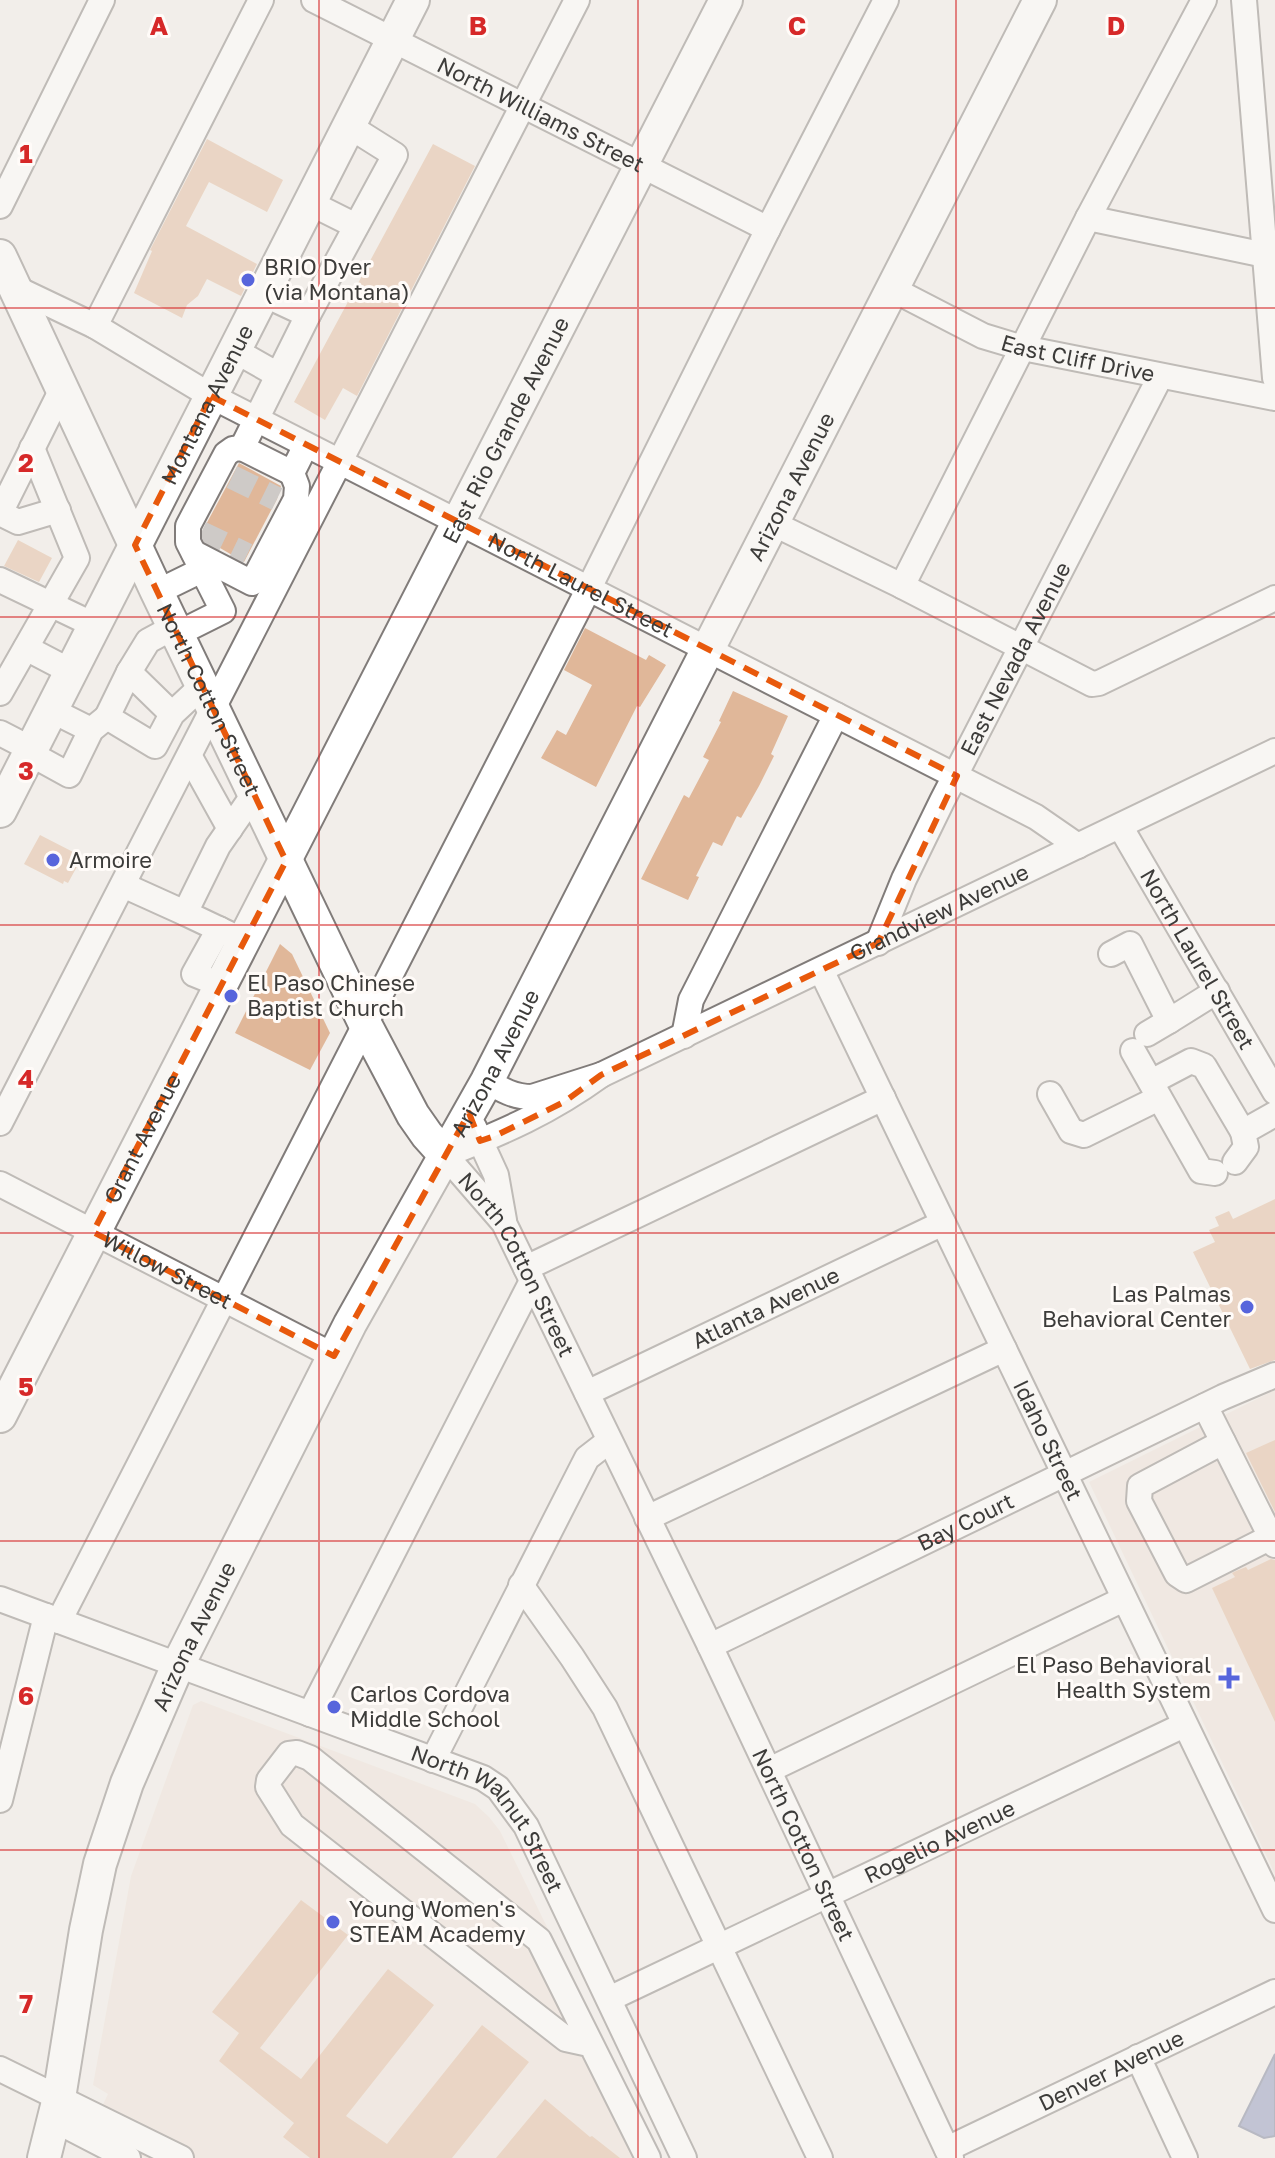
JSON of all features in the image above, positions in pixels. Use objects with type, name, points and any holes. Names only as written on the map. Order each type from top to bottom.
[{"type":"main road","name":"Montana Avenue","points":[[0,811],[413,0]]},
{"type":"main road","name":"East Rio Grande Avenue","points":[[286,861],[726,0]]},
{"type":"main road","name":"Arizona Avenue","points":[[44,2158],[56,2109],[100,1864],[136,1760],[178,1665],[334,1356],[445,1155],[474,1127],[487,1081],[1040,0]]},
{"type":"main road","name":"North Cotton Street","points":[[0,256],[8,284],[62,389],[365,1024],[413,1115],[445,1155]]},
{"type":"main road","name":"Grant Avenue","points":[[0,1416],[221,985],[232,935],[286,861]]},
{"type":"street","points":[[0,206],[102,0]]},
{"type":"street","points":[[95,326],[261,0]]},
{"type":"street","name":"North Williams Street","points":[[314,0],[768,229]]},
{"type":"street","points":[[0,1123],[190,757],[208,698],[340,462],[577,0]]},
{"type":"street","points":[[0,1800],[52,1619],[224,1298],[589,588],[886,0]]},
{"type":"street","points":[[902,586],[1088,218],[1204,0]]},
{"type":"street","points":[[1244,0],[1275,378]]},
{"type":"street","points":[[157,592],[196,546],[225,473],[226,454],[242,448],[308,315],[395,155],[349,126]]},
{"type":"street","points":[[310,203],[356,226]]},
{"type":"street","points":[[1088,218],[1265,255]]},
{"type":"street","name":"North Laurel Street","points":[[8,284],[95,326],[211,396],[1036,817],[1078,846]]},
{"type":"street","name":"East Cliff Drive","points":[[892,289],[983,336],[1023,348],[1275,398]]},
{"type":"street","points":[[263,294],[308,315]]},
{"type":"street","points":[[234,350],[278,375]]},
{"type":"street","name":"East Nevada Avenue","points":[[878,943],[904,879],[1160,377]]},
{"type":"street","points":[[58,510],[18,522],[0,513],[62,389]]},
{"type":"street","points":[[292,473],[306,445]]},
{"type":"street","points":[[0,693],[77,558],[32,448]]},
{"type":"street","points":[[0,733],[69,775],[148,641],[223,611],[254,567],[284,502],[297,486],[292,473],[242,448]]},
{"type":"street","points":[[153,509],[196,546],[254,567]]},
{"type":"street","points":[[772,523],[1092,684],[1275,598]]},
{"type":"street","points":[[196,546],[223,611]]},
{"type":"street","points":[[0,580],[94,625]]},
{"type":"street","points":[[26,648],[70,671]]},
{"type":"street","points":[[129,672],[172,714]]},
{"type":"street","points":[[51,710],[99,724],[155,746],[172,714],[208,698]]},
{"type":"street","points":[[684,1036],[691,1000],[836,715]]},
{"type":"street","name":"Grandview Avenue","points":[[487,1081],[507,1093],[532,1097],[601,1075],[1275,751]]},
{"type":"street","points":[[190,757],[230,829]]},
{"type":"street","points":[[185,913],[218,846],[254,794]]},
{"type":"street","name":"North Laurel Street","points":[[1120,826],[1275,1092]]},
{"type":"street","points":[[123,885],[232,935]]},
{"type":"street","points":[[1111,954],[1130,944],[1143,994],[1169,1021]]},
{"type":"street","name":"Idaho Street","points":[[821,970],[1275,1910]]},
{"type":"street","points":[[1050,1094],[1071,1131],[1084,1135],[1155,1090],[1191,1061],[1204,1066],[1243,1132],[1246,1147],[1225,1168],[1201,1171],[1155,1090],[1140,1043],[1217,991]]},
{"type":"street","name":"Grandview Avenue","points":[[474,1127],[564,1102],[601,1075]]},
{"type":"street","points":[[310,1714],[529,1274],[883,1098]]},
{"type":"street","points":[[1243,1132],[1275,1114]]},
{"type":"street","points":[[474,1127],[496,1175],[504,1223]]},
{"type":"street","name":"North Cotton Street","points":[[445,1155],[504,1223],[710,1646],[949,2153]]},
{"type":"street","name":"Willow Street","points":[[0,1184],[334,1356]]},
{"type":"street","name":"Atlanta Avenue","points":[[587,1393],[943,1223]]},
{"type":"street","points":[[647,1518],[1004,1349]]},
{"type":"street","name":"Bay Court","points":[[710,1646],[1275,1375]]},
{"type":"street","points":[[1214,1402],[1223,1442],[1273,1541],[1186,1580],[1177,1574],[1139,1501],[1140,1486],[1223,1442]]},
{"type":"street","points":[[433,1760],[587,1458],[609,1441]]},
{"type":"street","points":[[521,1585],[605,1708],[820,2158]]},
{"type":"street","name":"North Walnut Street","points":[[0,1599],[483,1778],[498,1788],[526,1826],[647,2080],[679,2155]]},
{"type":"street","points":[[769,1770],[1124,1599]]},
{"type":"street","name":"Rogelio Avenue","points":[[609,1999],[1184,1725]]},
{"type":"street","points":[[589,2044],[566,2039],[292,1825],[268,1787],[269,1780],[289,1754],[297,1753],[310,1758],[539,1940],[648,2158]]},
{"type":"street","name":"Denver Avenue","points":[[949,2153],[1275,1992]]},
{"type":"street","points":[[1138,2057],[1185,2158]]},
{"type":"street","points":[[0,2069],[128,2158]]},
{"type":"street","points":[[616,2095],[647,2080]]},
{"type":"street","points":[[56,2109],[181,2158]]},
{"type":"highlighted area","points":[[211,396],[957,776],[878,943],[601,1075],[564,1102],[495,1136],[480,1141],[469,1113],[334,1356],[93,1232],[286,861],[135,545]]},
{"type":"shaded area","name":"El Paso Behavioral Health System","points":[[1275,1390],[1275,1874],[1089,1482]]},
{"type":"shaded area","name":"Young Women's STEAM Academy","points":[[201,1701],[475,1804],[489,1817],[500,1831],[660,2158],[146,2158],[91,2129],[108,2094],[93,2085],[131,1876],[193,1705]]},
{"type":"water","points":[[1275,2054],[1275,2136],[1264,2138],[1239,2126]]},
{"type":"building","points":[[207,139],[283,180],[267,212],[209,182],[186,226],[257,264],[241,296],[207,279],[198,296],[187,305],[182,318],[134,293],[150,250]]},
{"type":"building","points":[[433,144],[475,166],[357,396],[343,388],[325,420],[294,402]]},
{"type":"building","points":[[239,463],[281,486],[244,562],[203,538],[203,530]]},
{"type":"building","points":[[18,540],[52,558],[39,582],[4,566]]},
{"type":"building","points":[[585,628],[646,660],[649,655],[666,665],[640,707],[637,706],[596,787],[541,758],[557,730],[566,735],[592,685],[564,670]]},
{"type":"building","points":[[733,691],[788,716],[759,786],[741,818],[737,816],[722,846],[713,842],[688,900],[641,879],[684,795],[689,798],[709,760],[703,757]]},
{"type":"building","name":"Armoire","points":[[40,835],[79,855],[77,859],[80,861],[68,883],[64,881],[63,884],[24,864]]},
{"type":"building","points":[[280,944],[292,954],[330,1033],[310,1070],[235,1033]]},
{"type":"building","name":"Las Palmas Behavioral Center","points":[[1275,1199],[1275,1360],[1250,1369],[1193,1252],[1215,1242],[1209,1230],[1219,1226],[1215,1217],[1229,1211],[1233,1219]]},
{"type":"building","points":[[1275,1440],[1275,1512],[1246,1453]]},
{"type":"building","points":[[1275,1560],[1275,1722],[1212,1588],[1235,1577],[1232,1573],[1236,1571],[1246,1567],[1248,1570]]},
{"type":"building","points":[[301,1900],[348,1935],[260,2048],[301,2079],[388,1969],[434,2005],[346,2116],[387,2144],[482,2025],[529,2062],[452,2158],[310,2158],[283,2137],[294,2123],[219,2061],[239,2033],[212,2012]]},
{"type":"building","points":[[545,2099],[590,2137],[620,2158],[496,2158]]},
{"type":"tunnel","points":[[232,477],[277,499]]},
{"type":"tunnel","points":[[201,533],[247,555]]},
{"type":"place","name":"BRIO Dyer (via Montana)","points":[[248,280]]},
{"type":"place","name":"Armoire","points":[[53,860]]},
{"type":"place","name":"El Paso Chinese Baptist Church","points":[[231,996]]},
{"type":"place","name":"Las Palmas Behavioral Center","points":[[1247,1307]]},
{"type":"place","name":"El Paso Behavioral Health System","points":[[1229,1678]]},
{"type":"place","name":"Carlos Cordova Middle School","points":[[334,1707]]},
{"type":"place","name":"Young Women's STEAM Academy","points":[[333,1922]]}]
